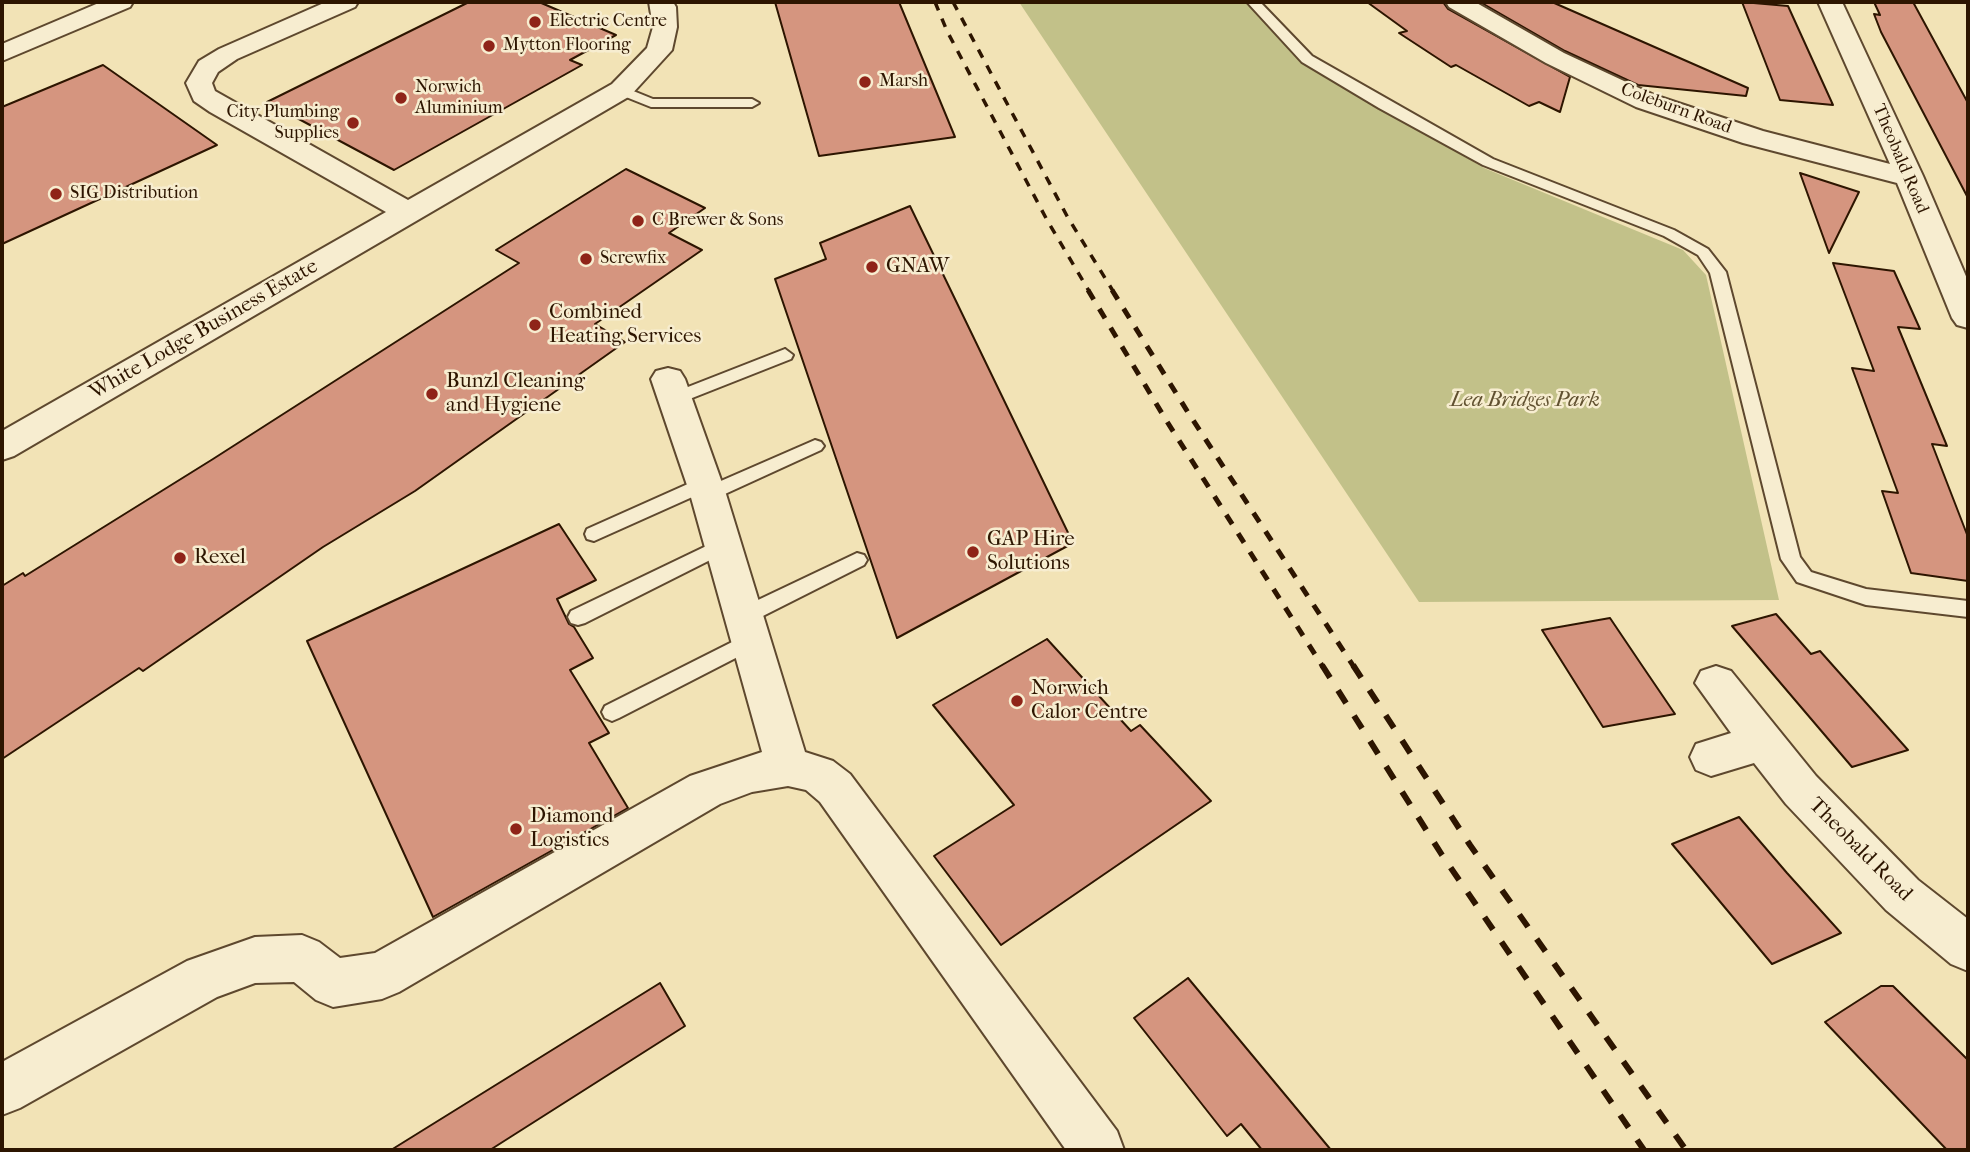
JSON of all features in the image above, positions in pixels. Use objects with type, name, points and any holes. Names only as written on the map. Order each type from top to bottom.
[{"type":"street","points":[[2,53],[121,2]]},
{"type":"street","points":[[346,2],[228,54],[208,68],[199,83],[203,95],[220,106],[407,212]]},
{"type":"street","name":"White Lodge Business Estate","points":[[2,447],[621,90],[659,50],[665,27],[664,7],[661,2]]},
{"type":"street","name":"Coleburn Road","points":[[1458,2],[1555,58],[1645,101],[1753,137],[1854,165],[1909,176]]},
{"type":"street","name":"Theobald Road","points":[[1830,2],[1909,176],[1968,318]]},
{"type":"street","points":[[672,389],[707,489],[788,767]]},
{"type":"street","name":"Theobald Road","points":[[1716,683],[1801,790],[1902,895],[1968,948]]},
{"type":"street","points":[[1711,757],[1762,742]]},
{"type":"street","points":[[2,1090],[204,978],[255,961],[302,958],[333,983],[382,975],[705,790],[751,773],[788,767],[817,774],[835,788],[1098,1150]]},
{"type":"lane","points":[[1252,2],[1307,59],[1488,163],[1669,233],[1703,252],[1718,272],[1791,559],[1804,577],[1866,597],[1968,608]]},
{"type":"lane","points":[[621,90],[651,103],[752,103]]},
{"type":"lane","points":[[672,389],[785,355]]},
{"type":"lane","points":[[594,534],[815,446]]},
{"type":"lane","points":[[578,617],[723,545]]},
{"type":"lane","points":[[612,712],[857,560]]},
{"type":"green space","name":"Lea Bridges Park","points":[[1019,2],[1251,2],[1314,68],[1484,168],[1683,250],[1706,275],[1779,600],[1419,602]]},
{"type":"building","points":[[469,2],[539,2],[616,35],[570,60],[582,65],[394,170],[267,102]]},
{"type":"building","name":"Marsh","points":[[775,2],[899,2],[955,137],[819,156]]},
{"type":"building","points":[[1367,2],[1443,2],[1448,9],[1570,77],[1560,112],[1539,102],[1529,106],[1456,65],[1451,67],[1399,33],[1407,31]]},
{"type":"building","points":[[1480,2],[1552,2],[1748,88],[1746,96],[1638,85],[1565,51]]},
{"type":"building","points":[[1742,2],[1788,6],[1833,105],[1780,100]]},
{"type":"building","points":[[1874,2],[1913,2],[1968,103],[1968,198],[1881,32],[1874,14],[1880,15]]},
{"type":"building","name":"SIG Distribution","points":[[103,65],[217,145],[2,244],[2,107]]},
{"type":"building","points":[[626,169],[705,208],[669,233],[702,250],[595,324],[625,342],[415,491],[323,547],[143,671],[139,668],[2,759],[2,586],[23,573],[25,576],[213,459],[519,263],[496,250]]},
{"type":"building","points":[[1800,173],[1859,192],[1829,253]]},
{"type":"building","points":[[910,206],[1073,543],[897,638],[775,279],[826,259],[820,243]]},
{"type":"building","points":[[1833,263],[1894,271],[1920,329],[1898,327],[1947,446],[1932,444],[1968,537],[1968,581],[1911,573],[1882,491],[1898,493],[1852,368],[1874,371]]},
{"type":"building","points":[[559,524],[596,580],[557,599],[569,624],[574,627],[593,658],[570,670],[609,733],[589,743],[628,808],[433,917],[307,641]]},
{"type":"building","points":[[1776,614],[1811,654],[1820,651],[1908,750],[1852,767],[1732,626]]},
{"type":"building","points":[[1610,618],[1675,714],[1603,727],[1542,630]]},
{"type":"building","name":"Norwich Calor Centre","points":[[1047,639],[1131,731],[1140,725],[1211,801],[1001,945],[934,856],[1014,805],[933,705]]},
{"type":"building","points":[[1739,817],[1841,933],[1772,964],[1672,844]]},
{"type":"building","points":[[1188,978],[1331,1150],[1262,1150],[1241,1124],[1227,1136],[1134,1018]]},
{"type":"building","points":[[660,983],[685,1026],[490,1150],[391,1150]]},
{"type":"building","points":[[1881,986],[1893,986],[1968,1060],[1968,1150],[1947,1150],[1825,1022]]},
{"type":"railway","points":[[935,2],[947,31],[1047,220],[1089,291]]},
{"type":"railway","points":[[953,2],[1067,216],[1113,291]]},
{"type":"railway","points":[[1088,290],[1166,420],[1323,667]]},
{"type":"railway","points":[[1112,290],[1189,414],[1354,667]]},
{"type":"railway","points":[[1322,665],[1442,855],[1644,1150]]},
{"type":"railway","points":[[1353,665],[1470,845],[1686,1150]]},
{"type":"place","name":"Electric Centre","points":[[535,22]]},
{"type":"place","name":"Mytton Flooring","points":[[489,46]]},
{"type":"place","name":"Marsh","points":[[865,82]]},
{"type":"place","name":"Norwich Aluminium","points":[[401,98]]},
{"type":"place","name":"City Plumbing Supplies","points":[[353,123]]},
{"type":"place","name":"SIG Distribution","points":[[56,194]]},
{"type":"place","name":"C Brewer & Sons","points":[[638,221]]},
{"type":"place","name":"Screwfix","points":[[586,259]]},
{"type":"place","name":"GNAW","points":[[872,267]]},
{"type":"place","name":"Combined Heating Services","points":[[535,325]]},
{"type":"place","name":"Bunzl Cleaning and Hygiene","points":[[432,394]]},
{"type":"place","name":"GAP Hire Solutions","points":[[973,552]]},
{"type":"place","name":"Rexel","points":[[180,558]]},
{"type":"place","name":"Norwich Calor Centre","points":[[1017,701]]},
{"type":"place","name":"Diamond Logistics","points":[[516,829]]}]
